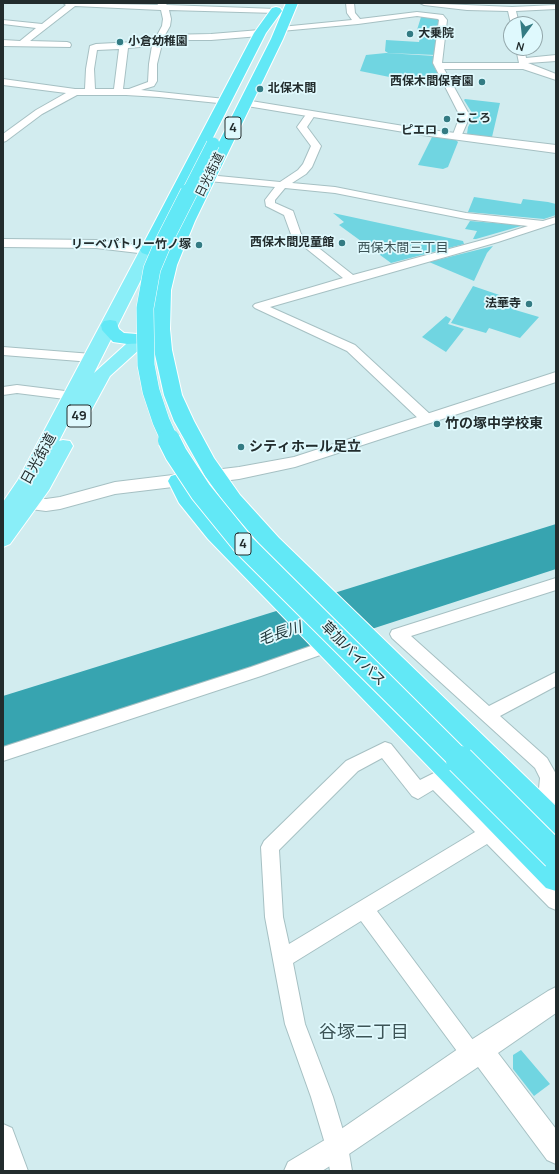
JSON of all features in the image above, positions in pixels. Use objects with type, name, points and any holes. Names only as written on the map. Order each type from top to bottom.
[{"type":"highway","name":"日光街道","points":[[161,307],[163,290],[173,253],[281,30],[292,3]]},
{"type":"highway","name":"日光街道","points":[[213,144],[267,40],[278,7]]},
{"type":"highway","name":"4","points":[[148,250],[260,33],[278,7]]},
{"type":"highway","name":"草加バイパス","points":[[213,144],[163,243],[152,269],[145,308],[146,365],[151,391],[161,421],[176,454],[201,492],[244,545],[556,856]]},
{"type":"highway","name":"4","points":[[142,338],[151,328],[161,307]]},
{"type":"highway","name":"草加バイパス","points":[[161,307],[163,350],[173,395],[184,421],[204,458],[233,500],[271,543],[556,823]]},
{"type":"highway","points":[[110,325],[110,330],[119,338],[127,340],[142,338]]},
{"type":"highway","points":[[178,481],[186,498],[216,534],[281,602],[556,879]]},
{"type":"main road","name":"日光街道","points":[[3,539],[27,483],[148,250]]},
{"type":"main road","name":"日光街道","points":[[16,507],[48,476],[94,388],[103,374],[142,338]]},
{"type":"street","points":[[21,44],[44,27],[70,3],[163,5],[217,9],[278,7]]},
{"type":"street","points":[[350,3],[351,13],[358,22]]},
{"type":"street","points":[[417,14],[423,3],[443,6],[512,9],[556,7]]},
{"type":"street","points":[[122,92],[151,84],[154,81],[153,64],[159,40],[167,19],[163,5]]},
{"type":"street","points":[[512,9],[513,16]]},
{"type":"street","points":[[281,30],[417,14],[440,17],[443,20],[437,63],[465,116],[457,137]]},
{"type":"street","points":[[3,22],[44,27]]},
{"type":"street","points":[[90,93],[90,69],[93,48],[96,46],[124,46],[159,40],[192,38],[224,32],[260,33]]},
{"type":"street","points":[[3,43],[67,45]]},
{"type":"street","points":[[122,92],[124,46]]},
{"type":"street","points":[[522,56],[523,63]]},
{"type":"street","points":[[438,66],[523,63],[556,58]]},
{"type":"street","points":[[523,63],[556,77]]},
{"type":"street","points":[[3,82],[75,92],[122,92],[225,102]]},
{"type":"street","points":[[3,139],[39,112],[75,92]]},
{"type":"street","points":[[245,104],[457,137],[556,149]]},
{"type":"street","points":[[310,115],[302,127],[316,146],[308,165],[302,172],[281,186],[270,200],[270,204],[289,213],[296,235],[351,279]]},
{"type":"street","points":[[208,178],[335,190],[466,216],[544,224]]},
{"type":"street","points":[[427,420],[352,348],[259,306],[494,240],[556,220]]},
{"type":"street","points":[[3,243],[90,244],[173,253]]},
{"type":"street","points":[[3,351],[92,358]]},
{"type":"street","points":[[16,507],[60,503],[115,488],[215,476],[295,462],[556,377]]},
{"type":"street","points":[[3,391],[17,389],[73,396]]},
{"type":"street","points":[[556,584],[398,634],[541,763],[550,777],[548,789],[556,796]]},
{"type":"street","points":[[3,754],[255,672],[326,647],[366,636]]},
{"type":"street","points":[[488,715],[556,678]]},
{"type":"street","points":[[339,1159],[322,1097],[295,1024],[274,916],[270,847],[352,766],[385,749],[418,791],[434,780],[556,901]]},
{"type":"street","points":[[282,958],[489,833]]},
{"type":"street","points":[[364,909],[556,1151]]},
{"type":"street","points":[[297,1171],[339,1159],[476,1052],[556,999]]},
{"type":"street","points":[[3,1137],[15,1171]]},
{"type":"shaded area","points":[[421,17],[435,18],[440,21],[436,55],[388,53],[385,51],[386,40],[419,42],[422,30],[417,30]]},
{"type":"shaded area","points":[[386,53],[435,56],[434,66],[442,82],[414,82],[360,71],[366,55]]},
{"type":"shaded area","points":[[464,100],[500,103],[492,137],[467,134],[468,127],[474,116]]},
{"type":"shaded area","points":[[432,137],[456,140],[458,142],[448,167],[443,169],[418,165]]},
{"type":"shaded area","points":[[474,197],[521,204],[523,199],[548,202],[556,204],[556,215],[544,219],[468,212]]},
{"type":"shaded area","points":[[333,213],[463,241],[464,244],[391,263],[339,225],[344,222]]},
{"type":"shaded area","points":[[470,221],[521,226],[473,239],[477,231],[465,229]]},
{"type":"shaded area","points":[[493,246],[487,253],[474,281],[429,262]]},
{"type":"shaded area","points":[[473,286],[514,300],[510,305],[513,306],[512,309],[539,317],[520,338],[489,328],[486,333],[451,323]]},
{"type":"shaded area","points":[[446,316],[451,319],[448,324],[464,329],[446,352],[422,337]]},
{"type":"shaded area","points":[[521,1050],[550,1084],[534,1096],[513,1069],[513,1055]]},
{"type":"water","name":"毛長川","points":[[556,524],[556,569],[3,749],[3,696]]},
{"type":"place","name":"大乗院","points":[[410,34]]},
{"type":"place","name":"小倉幼稚園","points":[[120,42]]},
{"type":"place","name":"西保木間保育園","points":[[482,82]]},
{"type":"place","name":"北保木間","points":[[260,89]]},
{"type":"place","name":"こころ","points":[[447,119]]},
{"type":"place","name":"ピエロ","points":[[445,131]]},
{"type":"place","name":"西保木間児童館","points":[[342,243]]},
{"type":"place","name":"リーベパトリー竹ノ塚","points":[[199,245]]},
{"type":"place","name":"法華寺","points":[[529,304]]},
{"type":"place","name":"竹の塚中学校東","points":[[437,424]]},
{"type":"place","name":"シティホール足立","points":[[241,447]]},
{"type":"district","name":"西保木間三丁目","points":[[403,248]]},
{"type":"district","name":"谷塚二丁目","points":[[364,1033]]}]
